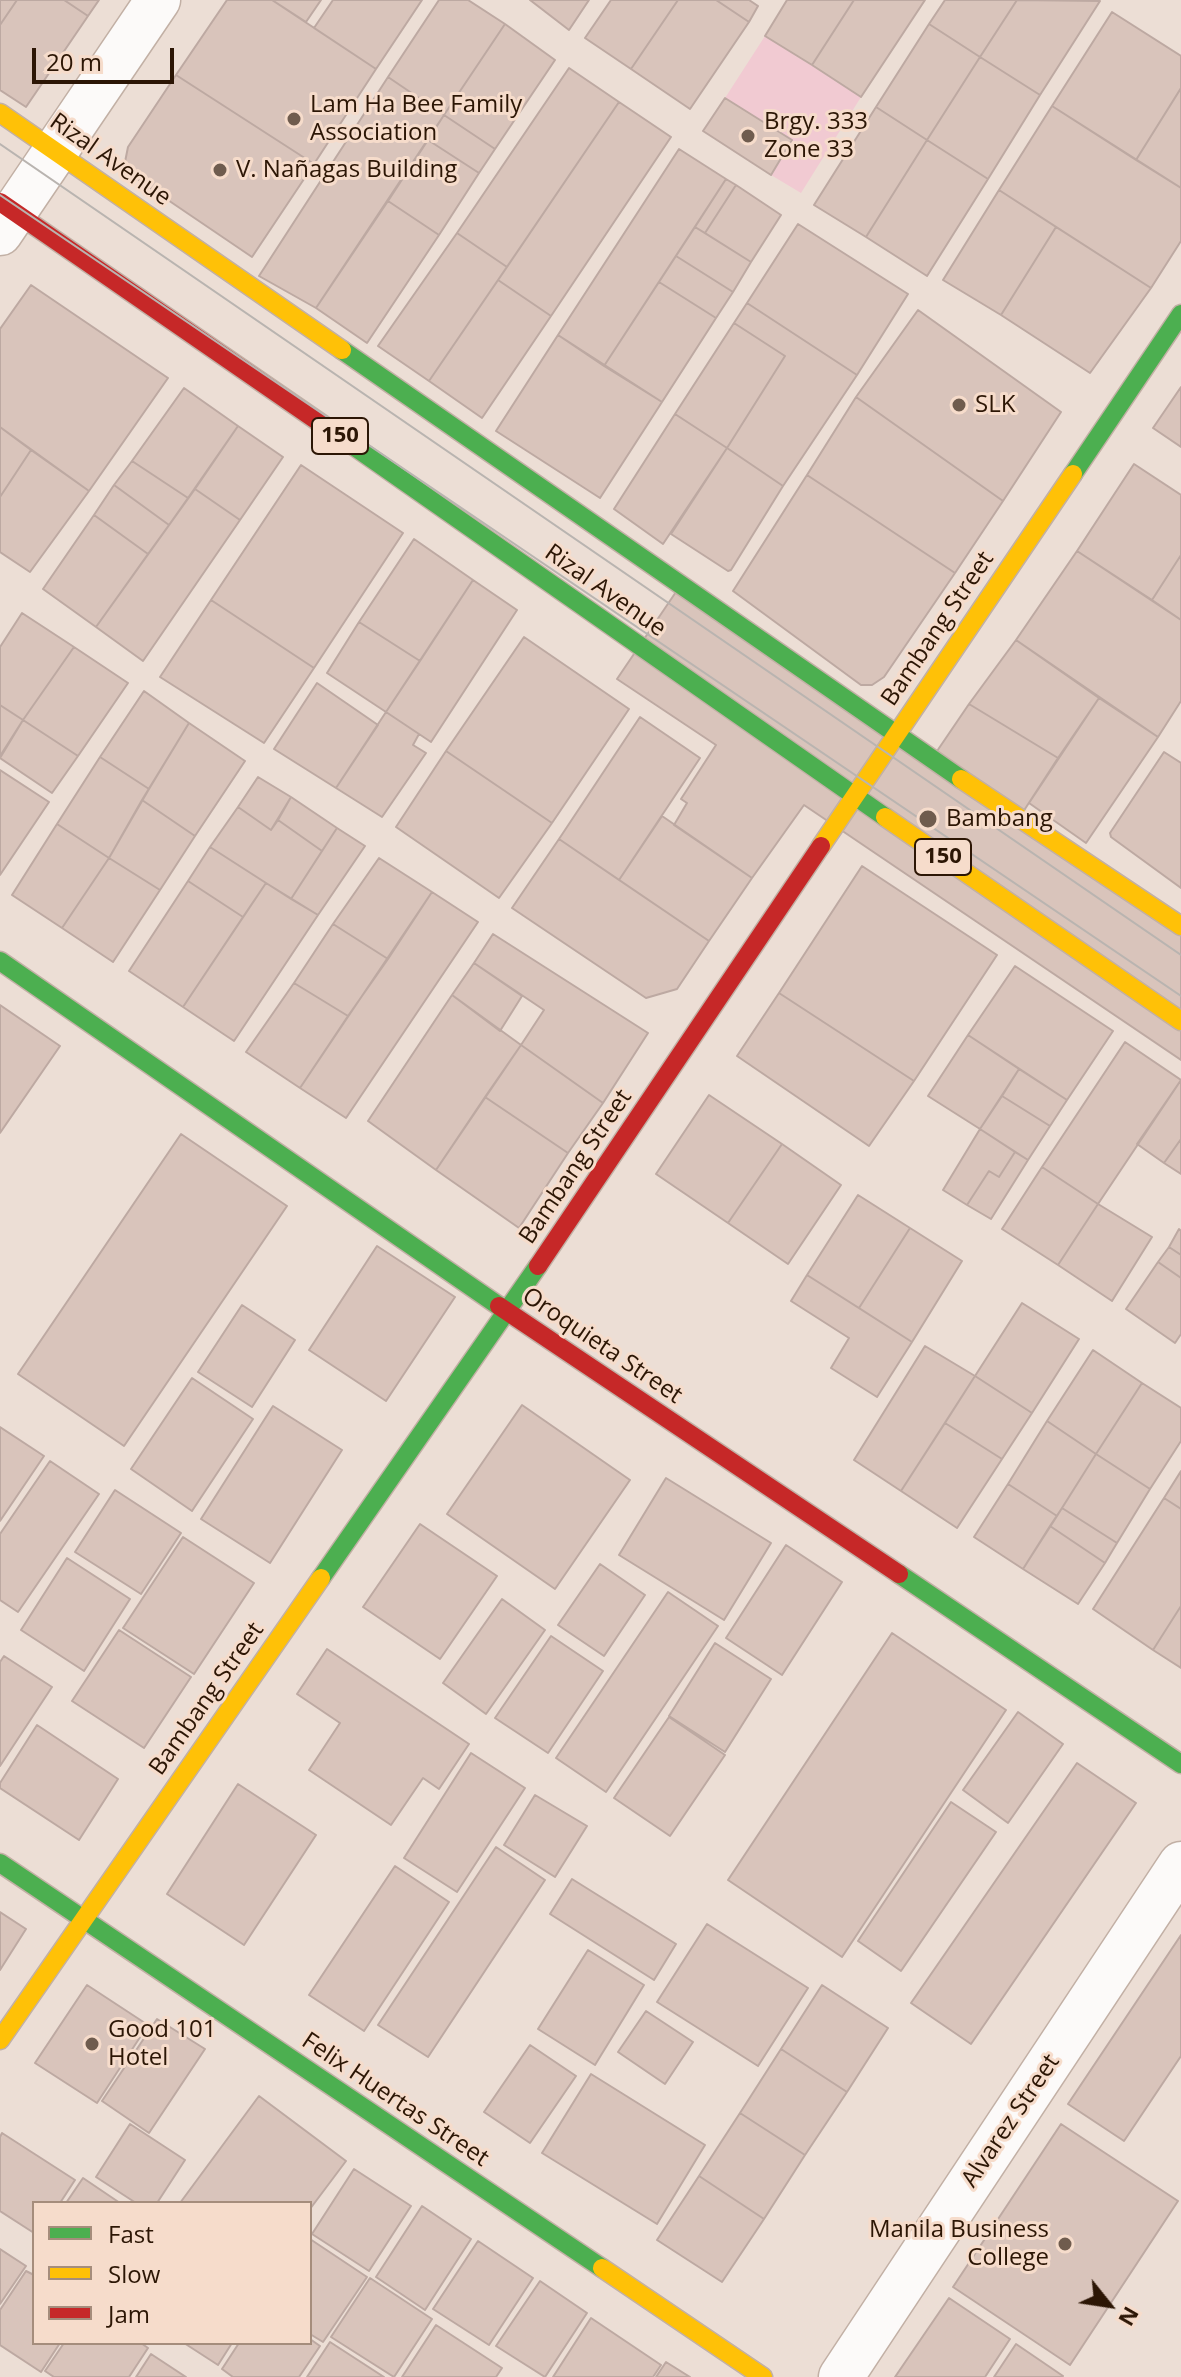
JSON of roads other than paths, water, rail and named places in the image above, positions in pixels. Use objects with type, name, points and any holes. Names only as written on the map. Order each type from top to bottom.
[{"type":"street","points":[[5,216],[56,151],[158,0]]},
{"type":"street","name":"Rizal Avenue","points":[[0,113],[895,734],[1181,926]]},
{"type":"street","name":"Rizal Avenue","points":[[5,216],[854,794],[1181,1021]]},
{"type":"street","name":"Bambang Street","points":[[0,2040],[507,1311],[1181,314]]},
{"type":"street","name":"Oroquieta Street","points":[[0,961],[507,1311],[1181,1764]]},
{"type":"street","name":"Felix Huertas Street","points":[[0,1863],[763,2377]]},
{"type":"street","name":"Alvarez Street","points":[[841,2377],[1181,1864]]},
{"type":"tram line","points":[[0,144],[1181,955]]},
{"type":"tram line","points":[[0,195],[1181,996]]},
{"type":"place","name":"Lam Ha Bee Family Association","points":[[294,119]]},
{"type":"place","name":"Brgy. 333 Zone 33","points":[[748,136]]},
{"type":"place","name":"V. Nañagas Building","points":[[220,170]]},
{"type":"place","name":"SLK","points":[[959,405]]},
{"type":"place","name":"Bambang","points":[[928,819]]},
{"type":"place","name":"Good 101 Hotel","points":[[92,2044]]},
{"type":"place","name":"Manila Business College","points":[[1065,2244]]}]
